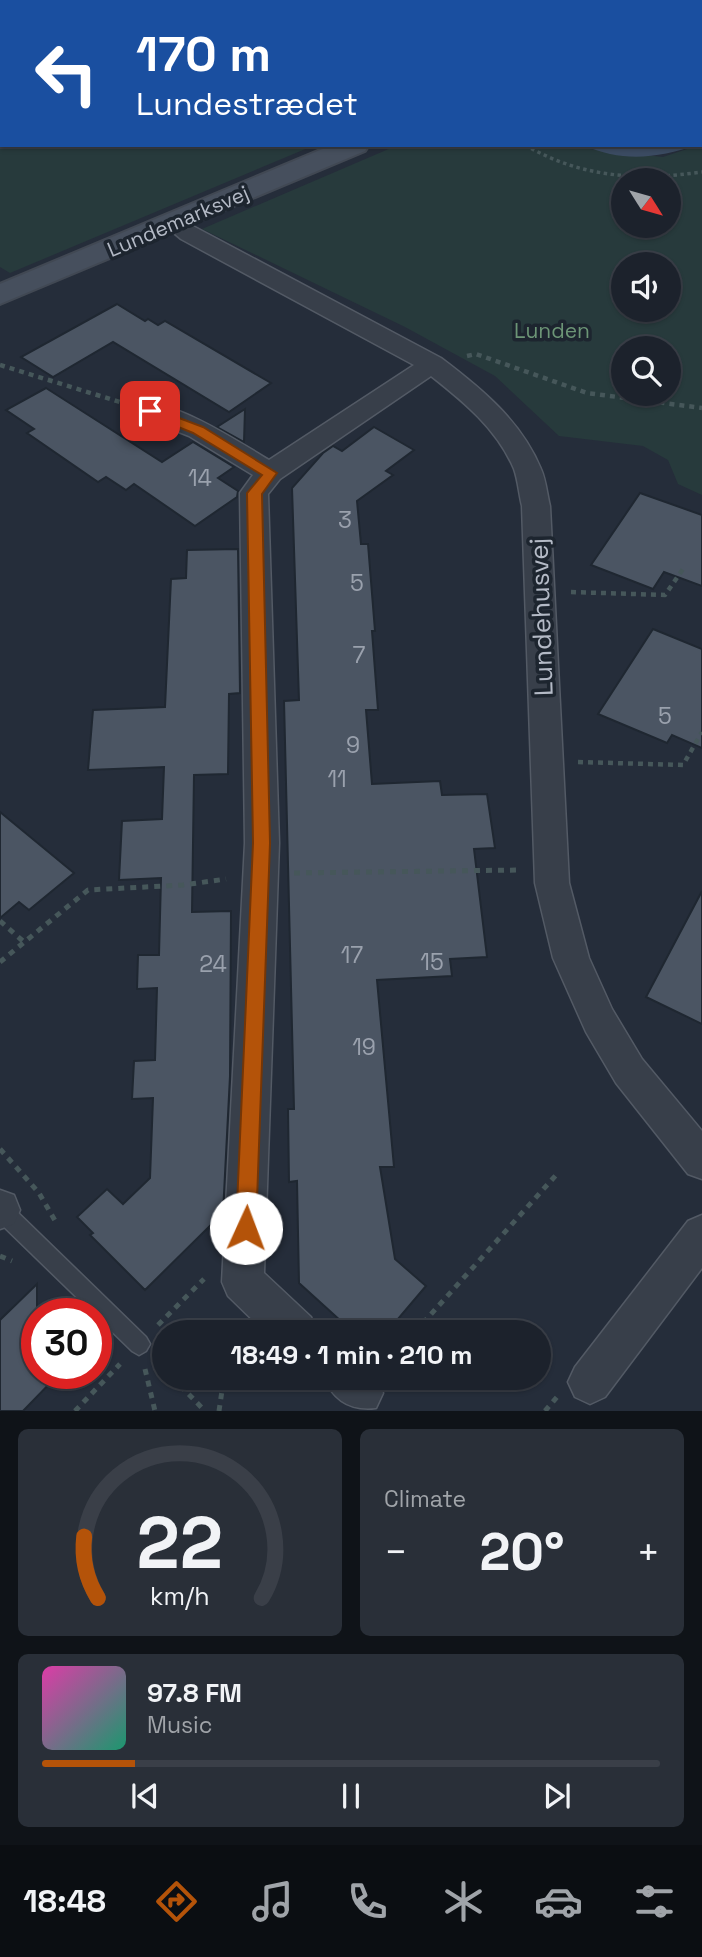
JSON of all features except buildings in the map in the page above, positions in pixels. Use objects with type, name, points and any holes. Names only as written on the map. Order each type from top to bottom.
[{"type":"street","name":"Lundemarksvej","points":[[0,295],[351,147]]},
{"type":"street","name":"Lundehusvej","points":[[174,223],[432,365],[470,393],[505,429],[528,470],[536,506],[552,883],[571,958],[599,1020],[629,1071],[702,1161]]},
{"type":"street","points":[[283,1320],[243,1282],[262,843],[254,493],[270,473],[432,365]]},
{"type":"street","points":[[150,411],[198,430],[270,473]]},
{"type":"street","points":[[590,1382],[702,1235]]},
{"type":"lane","points":[[0,1210],[139,1344]]},
{"type":"path","points":[[528,147],[544,158],[587,174],[629,180],[667,178],[702,172]]},
{"type":"path","points":[[432,365],[476,354],[587,393],[702,408]]},
{"type":"path","points":[[0,365],[150,411]]},
{"type":"path","points":[[541,591],[665,595],[683,569]]},
{"type":"path","points":[[547,761],[683,765],[702,732]]},
{"type":"path","points":[[0,921],[24,943]]},
{"type":"path","points":[[426,1320],[557,1174]]},
{"type":"path","points":[[139,1344],[155,1411]]},
{"type":"path","points":[[185,1390],[205,1411]]},
{"type":"path","points":[[219,1411],[222,1390]]},
{"type":"green space","points":[[0,147],[310,147],[10,273],[0,267]]},
{"type":"green space","name":"Lunden","points":[[393,147],[586,147],[663,157],[693,147],[702,147],[702,495],[678,484],[668,460],[643,446],[559,436],[495,376],[405,327],[202,229]]},
{"type":"water","points":[[588,147],[690,147],[640,157]]},
{"type":"route","points":[[150,411],[198,430],[270,473],[254,493],[262,843],[246,1228]]}]
